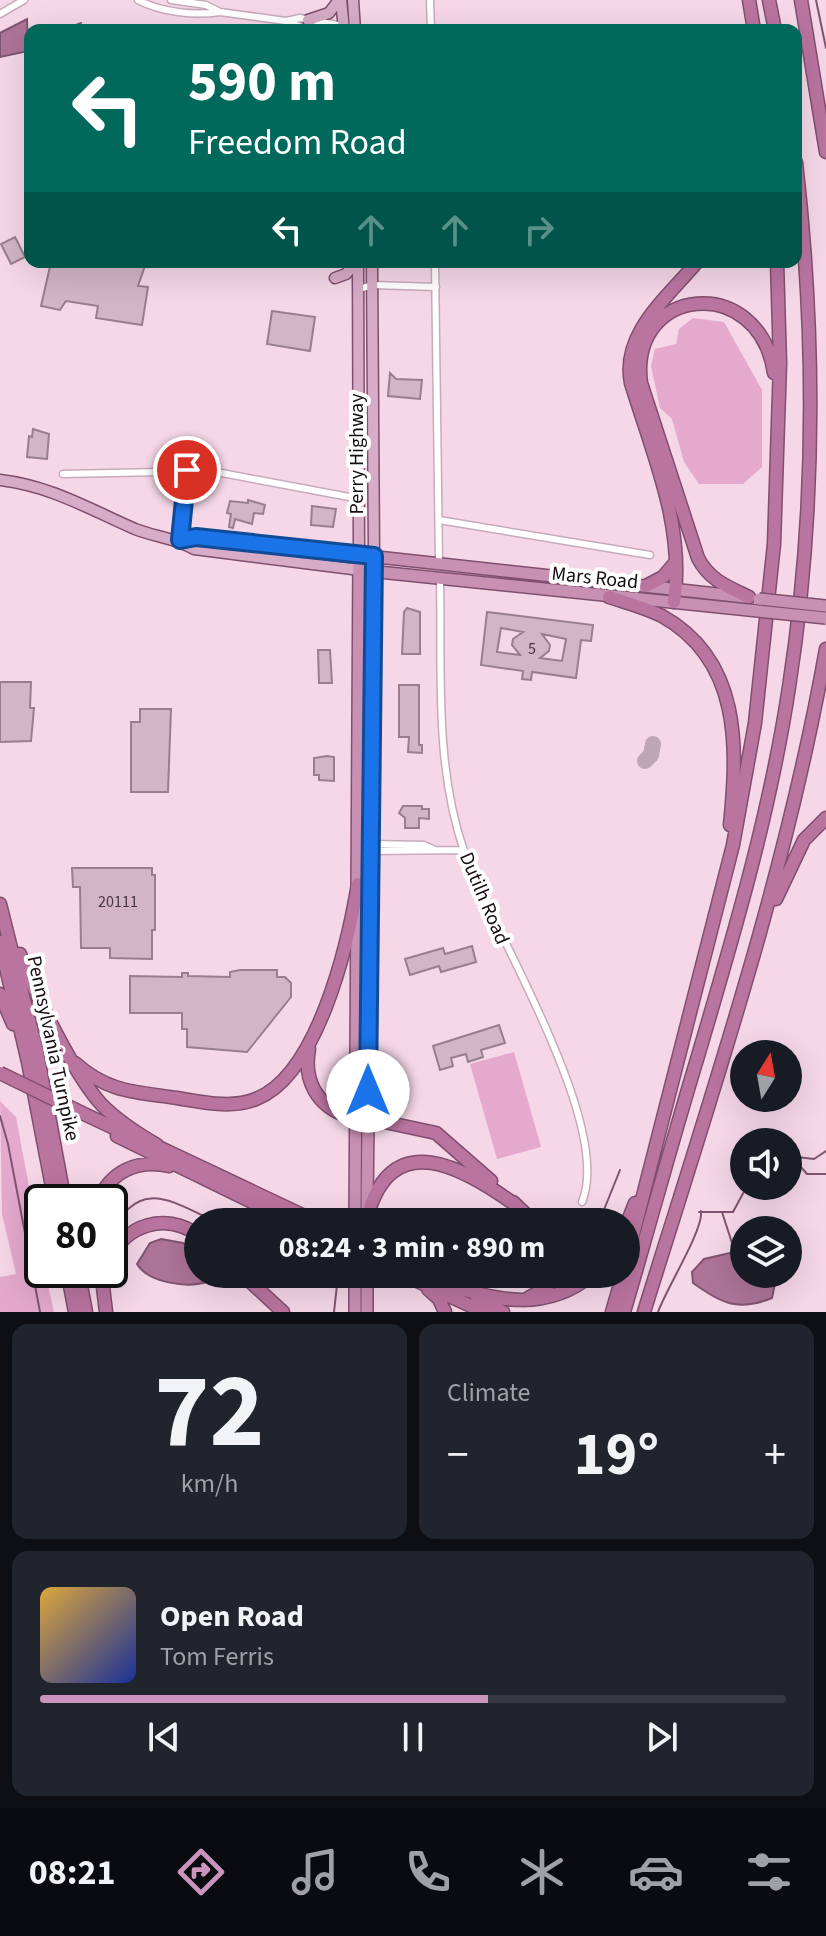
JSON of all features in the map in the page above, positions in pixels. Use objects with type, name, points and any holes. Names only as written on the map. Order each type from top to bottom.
[{"type":"highway","points":[[749,0],[752,24]]},
{"type":"highway","points":[[769,0],[774,24]]},
{"type":"highway","points":[[802,0],[826,109]]},
{"type":"highway","points":[[802,0],[826,152]]},
{"type":"highway","points":[[624,1312],[741,910],[763,821],[789,688],[804,565],[811,418],[808,286],[802,224]]},
{"type":"highway","points":[[675,596],[672,512],[631,383],[629,364],[642,327],[692,268]]},
{"type":"highway","points":[[640,1208],[739,814],[764,662],[779,450],[777,268]]},
{"type":"highway","points":[[756,603],[714,579],[704,570],[698,558],[641,383],[641,354],[653,326],[679,308],[702,303],[731,308],[753,323],[763,336],[772,358],[779,450]]},
{"type":"highway","name":"Mars Road","points":[[359,555],[646,586],[675,596]]},
{"type":"highway","name":"Perry Highway","points":[[359,555],[364,848],[363,1208]]},
{"type":"highway","name":"Perry Highway","points":[[363,1208],[358,884],[364,848],[374,556]]},
{"type":"highway","points":[[646,586],[663,577],[674,564]]},
{"type":"highway","name":"Mars Road","points":[[360,570],[609,597],[675,596],[826,606]]},
{"type":"highway","points":[[609,597],[658,614],[677,627],[704,654],[720,679],[731,711],[734,755],[723,884]]},
{"type":"highway","name":"Mars Road","points":[[756,603],[826,618]]},
{"type":"highway","points":[[644,1312],[758,942],[797,790],[826,649]]},
{"type":"highway","points":[[758,942],[795,854],[826,818]]},
{"type":"highway","points":[[347,1116],[325,1104],[309,1081],[308,1058],[316,1027],[344,954],[358,884]]},
{"type":"highway","points":[[0,901],[30,980],[101,1104],[157,1145]]},
{"type":"highway","name":"Pennsylvania Turnpike","points":[[0,901],[37,1052],[62,1184]]},
{"type":"highway","name":"Pennsylvania Turnpike","points":[[0,942],[51,1184]]},
{"type":"highway","points":[[0,994],[15,1030],[33,1093]]},
{"type":"highway","points":[[75,1063],[99,1082],[115,1088],[214,1103],[245,1103],[263,1096],[284,1081],[316,1027]]},
{"type":"highway","points":[[0,1073],[264,1208]]},
{"type":"highway","points":[[0,1081],[157,1145],[288,1208]]},
{"type":"highway","points":[[380,1121],[441,1135],[517,1206]]},
{"type":"highway","points":[[632,1208],[661,1128]]},
{"type":"highway","points":[[368,1208],[384,1179],[403,1166],[419,1162],[435,1163],[462,1172],[517,1206]]},
{"type":"highway","points":[[108,1184],[128,1168],[152,1163],[186,1170]]},
{"type":"highway","points":[[128,1235],[147,1225],[171,1223],[184,1229]]},
{"type":"highway","points":[[70,1288],[75,1312]]},
{"type":"highway","points":[[81,1288],[86,1312]]},
{"type":"highway","points":[[103,1288],[106,1312]]},
{"type":"highway","points":[[106,1312],[107,1288]]},
{"type":"highway","points":[[257,1288],[283,1312]]},
{"type":"highway","points":[[355,1288],[355,1312]]},
{"type":"highway","points":[[367,1288],[367,1312]]},
{"type":"highway","points":[[427,1288],[435,1295],[445,1312]]},
{"type":"highway","points":[[436,1288],[484,1312]]},
{"type":"highway","points":[[455,1288],[503,1312]]},
{"type":"highway","points":[[459,1288],[485,1297],[532,1302],[553,1297],[569,1288]]},
{"type":"highway","points":[[513,1301],[544,1288]]},
{"type":"highway","points":[[612,1312],[619,1288]]},
{"type":"main road","points":[[310,24],[329,13],[340,0]]},
{"type":"main road","points":[[340,0],[344,24]]},
{"type":"main road","points":[[353,0],[355,24]]},
{"type":"main road","points":[[335,278],[352,268]]},
{"type":"main road","name":"Perry Highway","points":[[358,268],[359,555]]},
{"type":"main road","name":"Perry Highway","points":[[372,268],[374,556]]},
{"type":"main road","points":[[0,480],[53,491],[139,530],[180,540],[194,549],[360,570]]},
{"type":"main road","points":[[180,540],[196,537],[359,555]]},
{"type":"street","points":[[0,14],[24,0]]},
{"type":"street","points":[[138,0],[151,7],[177,11],[205,15],[220,12]]},
{"type":"street","points":[[171,0],[206,5],[220,12],[302,24]]},
{"type":"street","points":[[430,0],[431,24]]},
{"type":"street","points":[[435,268],[439,563]]},
{"type":"street","points":[[359,286],[436,287]]},
{"type":"street","points":[[180,540],[187,470]]},
{"type":"street","points":[[63,474],[187,470],[248,476],[360,499]]},
{"type":"street","name":"Mars Road","points":[[439,520],[650,555]]},
{"type":"street","name":"Dutilh Road","points":[[440,579],[445,765],[450,801],[464,850],[577,1105],[589,1176],[582,1202]]},
{"type":"street","points":[[364,848],[424,845],[433,849],[464,850]]},
{"type":"shaded area","points":[[27,19],[27,24],[24,24],[24,52],[0,57],[0,33]]},
{"type":"shaded area","points":[[693,318],[724,322],[762,390],[762,467],[743,484],[699,484],[684,462],[672,419],[660,408],[651,366],[655,349],[676,344],[679,329]]},
{"type":"shaded area","points":[[514,1052],[541,1147],[497,1159],[470,1064]]},
{"type":"shaded area","points":[[0,1101],[16,1117],[29,1184],[24,1184],[24,1288],[49,1288],[54,1312],[0,1312],[0,1277],[16,1274],[2,1214]]},
{"type":"shaded area","points":[[161,1239],[184,1244],[184,1284],[159,1280],[142,1271],[137,1264],[150,1243]]},
{"type":"shaded area","points":[[730,1253],[730,1288],[774,1288],[772,1298],[739,1305],[712,1296],[693,1283],[692,1272],[704,1259]]},
{"type":"building","points":[[15,237],[24,258],[11,264],[1,244]]},
{"type":"building","points":[[50,268],[144,268],[138,286],[148,287],[142,325],[96,318],[98,306],[66,301],[60,310],[41,306]]},
{"type":"building","points":[[272,311],[315,317],[310,351],[267,344]]},
{"type":"building","points":[[390,373],[396,379],[422,380],[420,399],[388,396]]},
{"type":"building","points":[[33,429],[49,434],[47,459],[27,457],[29,436],[32,437]]},
{"type":"building","points":[[248,500],[265,505],[263,514],[254,513],[252,524],[235,519],[233,528],[229,527],[231,514],[227,513],[230,501],[248,503]]},
{"type":"building","points":[[312,506],[336,509],[333,527],[311,525]]},
{"type":"building","points":[[407,608],[420,612],[420,654],[402,654],[404,612]]},
{"type":"building","points":[[487,612],[593,625],[591,641],[581,640],[576,678],[532,672],[531,680],[522,679],[523,671],[481,665]],"holes":[[[501,628],[523,632],[513,639],[512,645],[520,655],[497,652]],[[542,634],[566,639],[562,661],[540,658],[549,651],[550,645]]]},
{"type":"building","points":[[318,650],[330,650],[332,683],[319,683]]},
{"type":"building","points":[[0,682],[31,682],[30,708],[34,708],[31,741],[0,742]]},
{"type":"building","points":[[399,685],[419,685],[419,745],[422,745],[422,753],[408,752],[409,737],[399,737]]},
{"type":"building","points":[[140,709],[171,709],[168,792],[131,792],[131,722],[140,722]]},
{"type":"building","points":[[334,757],[334,781],[319,780],[319,775],[314,775],[314,758]]},
{"type":"building","points":[[403,806],[429,809],[429,819],[419,818],[419,828],[405,828],[405,818],[399,813]]},
{"type":"building","points":[[72,868],[152,868],[152,875],[155,875],[155,930],[152,930],[152,959],[110,958],[110,948],[81,948],[80,887],[73,887]]},
{"type":"building","points":[[472,946],[476,962],[441,972],[439,966],[410,975],[405,959],[443,948],[445,954]]},
{"type":"building","points":[[277,970],[277,977],[285,977],[291,983],[291,997],[247,1052],[187,1047],[187,1029],[182,1029],[182,1013],[130,1013],[130,976],[182,977],[182,973],[188,973],[188,976],[230,977],[230,972]]},
{"type":"building","points":[[499,1025],[505,1043],[481,1050],[483,1057],[468,1062],[466,1054],[451,1058],[453,1066],[440,1070],[433,1046]]},
{"type":"waterway","points":[[816,0],[826,48]]},
{"type":"waterway","points":[[0,1116],[40,1312]]},
{"type":"waterway","points":[[802,1158],[814,1159],[826,1151]]},
{"type":"waterway","points":[[802,1168],[807,1174],[826,1174]]},
{"type":"waterway","points":[[605,1208],[620,1170]]},
{"type":"waterway","points":[[128,1209],[144,1199],[157,1198],[187,1208]]},
{"type":"waterway","points":[[699,1212],[733,1212],[739,1200]]},
{"type":"waterway","points":[[658,1312],[697,1231],[701,1211]]},
{"type":"waterway","points":[[722,1212],[730,1237]]},
{"type":"waterway","points":[[334,1312],[337,1288]]},
{"type":"taxiway","points":[[645,761],[651,755],[653,744]]},
{"type":"route","points":[[187,470],[180,540],[196,537],[374,556],[368,1091]]}]
